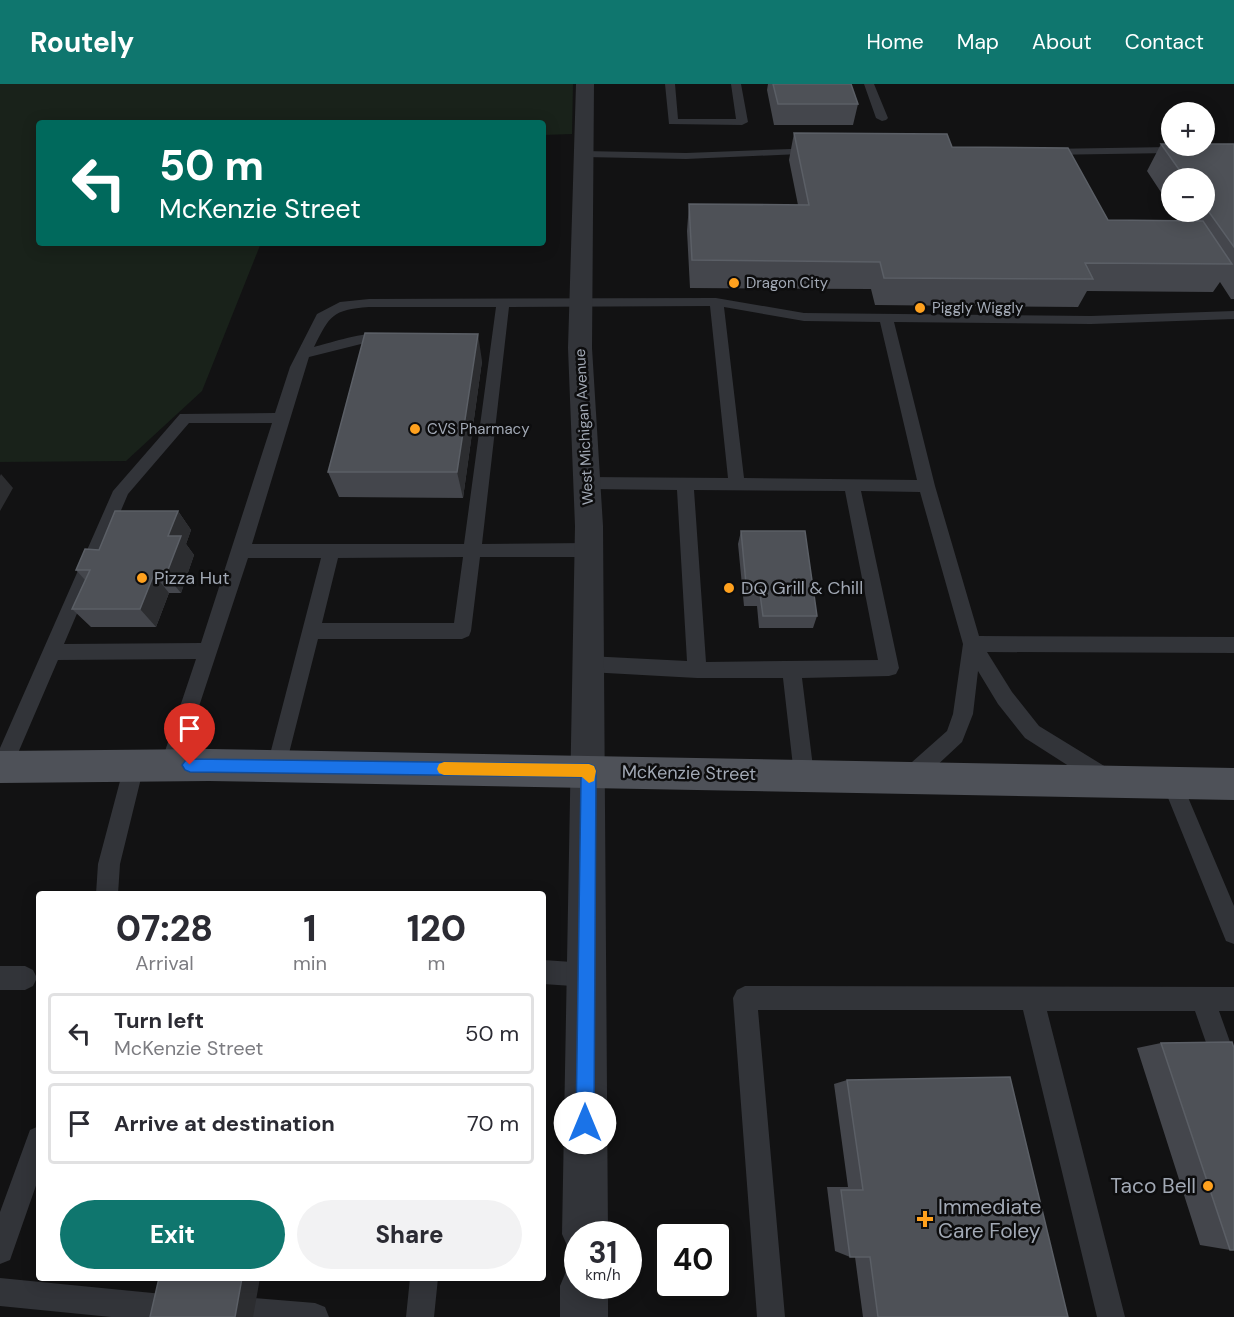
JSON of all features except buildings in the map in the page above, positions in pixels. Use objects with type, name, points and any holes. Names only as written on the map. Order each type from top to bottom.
[{"type":"main road","name":"McKenzie Street","points":[[1,767],[277,766],[1234,784]]},
{"type":"street","name":"West Michigan Avenue","points":[[585,84],[580,348],[589,549],[585,1221]]},
{"type":"street","points":[[584,1299],[584,1317]]},
{"type":"lane","points":[[670,84],[673,122],[742,122],[736,84]]},
{"type":"lane","points":[[869,84],[882,118]]},
{"type":"lane","points":[[1028,152],[1234,149]]},
{"type":"lane","points":[[583,154],[686,156],[777,150],[836,151]]},
{"type":"lane","points":[[716,302],[737,485]]},
{"type":"lane","points":[[170,766],[241,551],[297,367],[322,317],[345,305],[369,303],[716,302],[804,317],[1090,320],[1234,315]]},
{"type":"lane","points":[[310,631],[462,631],[493,336],[502,303]]},
{"type":"lane","points":[[886,318],[927,486],[972,644],[1005,698],[1032,732],[1111,782]]},
{"type":"lane","points":[[304,354],[369,338],[407,337]]},
{"type":"lane","points":[[1,767],[121,491],[185,418],[282,418]]},
{"type":"lane","points":[[586,483],[927,486]]},
{"type":"lane","points":[[685,484],[697,670]]},
{"type":"lane","points":[[588,664],[697,670],[889,668],[852,487]]},
{"type":"lane","points":[[241,551],[589,549]]},
{"type":"lane","points":[[277,766],[331,551]]},
{"type":"lane","points":[[972,644],[1234,645]]},
{"type":"lane","points":[[910,777],[955,736],[963,714],[972,644]]},
{"type":"lane","points":[[52,652],[208,651]]},
{"type":"lane","points":[[792,670],[804,775]]},
{"type":"lane","points":[[107,891],[109,864],[134,766]]},
{"type":"lane","points":[[1172,783],[1234,933]]},
{"type":"lane","points":[[546,972],[587,975]]},
{"type":"lane","points":[[0,978],[25,978]]},
{"type":"lane","points":[[771,1317],[745,998],[1234,999]]},
{"type":"lane","points":[[1032,998],[1111,1317]]},
{"type":"lane","points":[[1203,999],[1234,1088]]},
{"type":"lane","points":[[0,1250],[36,1148]]},
{"type":"lane","points":[[420,1317],[424,1281]]},
{"type":"lane","points":[[0,1292],[173,1309]]},
{"type":"lane","points":[[254,1312],[315,1317]]},
{"type":"shaded area","points":[[0,84],[573,84],[572,134],[546,135],[546,120],[36,120],[36,246],[260,246],[202,391],[126,461],[0,462]]},
{"type":"slow traffic","points":[[444,769],[589,771],[589,776]]},
{"type":"place","name":"Dragon City","points":[[734,283]]},
{"type":"place","name":"Piggly Wiggly","points":[[920,308]]},
{"type":"place","name":"CVS Pharmacy","points":[[415,429]]},
{"type":"place","name":"Pizza Hut","points":[[142,578]]},
{"type":"place","name":"DQ Grill & Chill","points":[[729,588]]},
{"type":"place","name":"Taco Bell","points":[[1208,1186]]},
{"type":"place","name":"Immediate Care Foley","points":[[925,1219]]},
{"type":"route","points":[[190,765],[589,771],[585,1123]]}]
